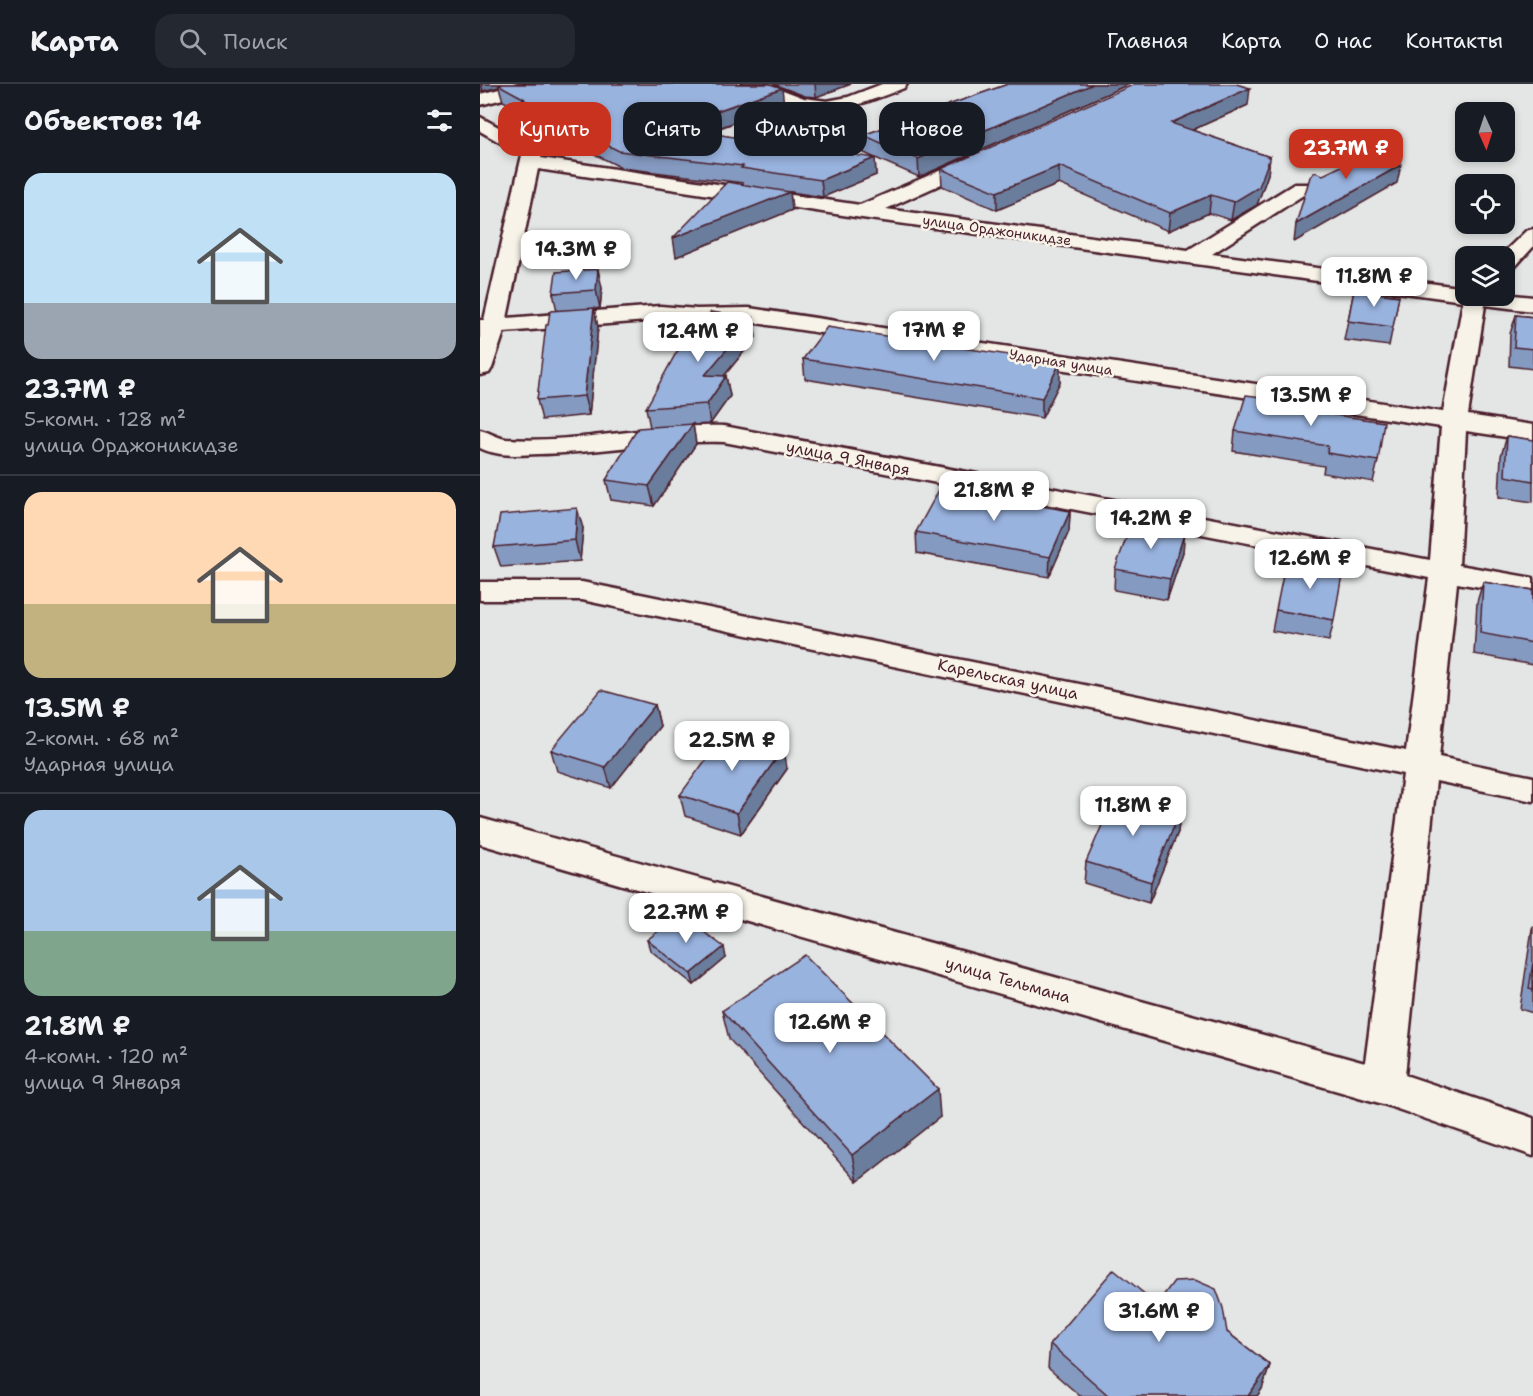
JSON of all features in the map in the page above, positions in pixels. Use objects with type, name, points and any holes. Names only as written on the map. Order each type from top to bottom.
[{"type":"street","points":[[480,100],[539,84]]},
{"type":"street","points":[[751,84],[798,102],[827,106],[859,99],[898,84]]},
{"type":"street","name":"улица Орджоникидзе","points":[[480,123],[531,158],[862,212],[1455,293]]},
{"type":"street","points":[[862,212],[1001,150]]},
{"type":"street","points":[[480,368],[487,326],[531,158]]},
{"type":"street","points":[[1192,257],[1301,188]]},
{"type":"street","points":[[1515,254],[1533,236]]},
{"type":"street","points":[[1515,302],[1533,304]]},
{"type":"street","points":[[1383,1086],[1444,572],[1454,421],[1471,306]]},
{"type":"street","name":"Ударная улица","points":[[487,326],[660,313],[698,316],[749,315],[1533,433]]},
{"type":"street","name":"улица 9 Января","points":[[480,438],[500,447],[565,446],[694,433],[724,434],[1533,587]]},
{"type":"street","name":"Карельская улица","points":[[480,591],[582,591],[1533,789]]},
{"type":"street","name":"улица Тельмана","points":[[480,831],[1383,1086],[1533,1137]]},
{"type":"building","points":[[770,84],[782,88],[742,102],[734,102],[734,105],[722,109],[722,102],[623,102],[623,151],[611,147],[611,102],[528,102],[499,85]]},
{"type":"building","points":[[1008,84],[1093,84],[985,130],[985,102],[957,102]]},
{"type":"building","points":[[1135,84],[1236,84],[1250,88],[1171,123],[1270,157],[1259,187],[1234,202],[1211,195],[1170,213],[1059,166],[997,192],[941,169],[971,156],[985,156],[985,150]]},
{"type":"building","points":[[879,129],[879,142],[867,137],[867,134]]},
{"type":"building","points":[[722,135],[734,137],[734,156],[861,156],[875,158],[821,180],[741,168],[743,166],[660,156],[722,156]]},
{"type":"building","points":[[1389,143],[1401,165],[1296,224],[1310,177],[1315,172],[1323,175]]},
{"type":"building","points":[[727,182],[790,192],[673,238]]},
{"type":"building","points":[[598,269],[596,290],[553,293],[556,272]]},
{"type":"building","points":[[1354,290],[1399,296],[1393,327],[1348,321]]},
{"type":"building","points":[[594,308],[584,396],[537,400],[546,325],[548,325],[550,311]]},
{"type":"building","points":[[711,312],[753,318],[705,375],[726,376],[707,404],[646,408],[676,353]]},
{"type":"building","points":[[1516,315],[1533,317],[1533,349],[1514,347]]},
{"type":"building","points":[[827,327],[1060,363],[1042,398],[803,359]]},
{"type":"building","points":[[1246,395],[1295,401],[1293,409],[1384,422],[1378,461],[1327,453],[1328,446],[1235,431]]},
{"type":"building","points":[[693,424],[649,486],[606,480],[638,428]]},
{"type":"building","points":[[1507,436],[1533,440],[1533,481],[1505,476]]},
{"type":"building","points":[[940,488],[1070,511],[1050,557],[916,532]]},
{"type":"building","points":[[577,508],[575,540],[494,547],[500,515]]},
{"type":"building","points":[[1132,522],[1185,531],[1170,579],[1115,569]]},
{"type":"building","points":[[1286,560],[1343,569],[1334,620],[1276,610]]},
{"type":"building","points":[[1483,582],[1533,590],[1533,643],[1480,633]]},
{"type":"building","points":[[601,690],[655,705],[605,767],[551,750]]},
{"type":"building","points":[[726,732],[784,748],[737,813],[680,795]]},
{"type":"building","points":[[1116,793],[1180,811],[1151,882],[1086,862]]},
{"type":"building","points":[[680,914],[724,947],[691,974],[647,940]]},
{"type":"building","points":[[805,955],[938,1089],[852,1155],[722,1011]]},
{"type":"building","points":[[1533,962],[1533,990],[1529,989]]},
{"type":"building","points":[[1114,1269],[1157,1304],[1174,1281],[1195,1280],[1216,1289],[1223,1308],[1227,1332],[1270,1365],[1248,1396],[1109,1396],[1050,1344]]}]
